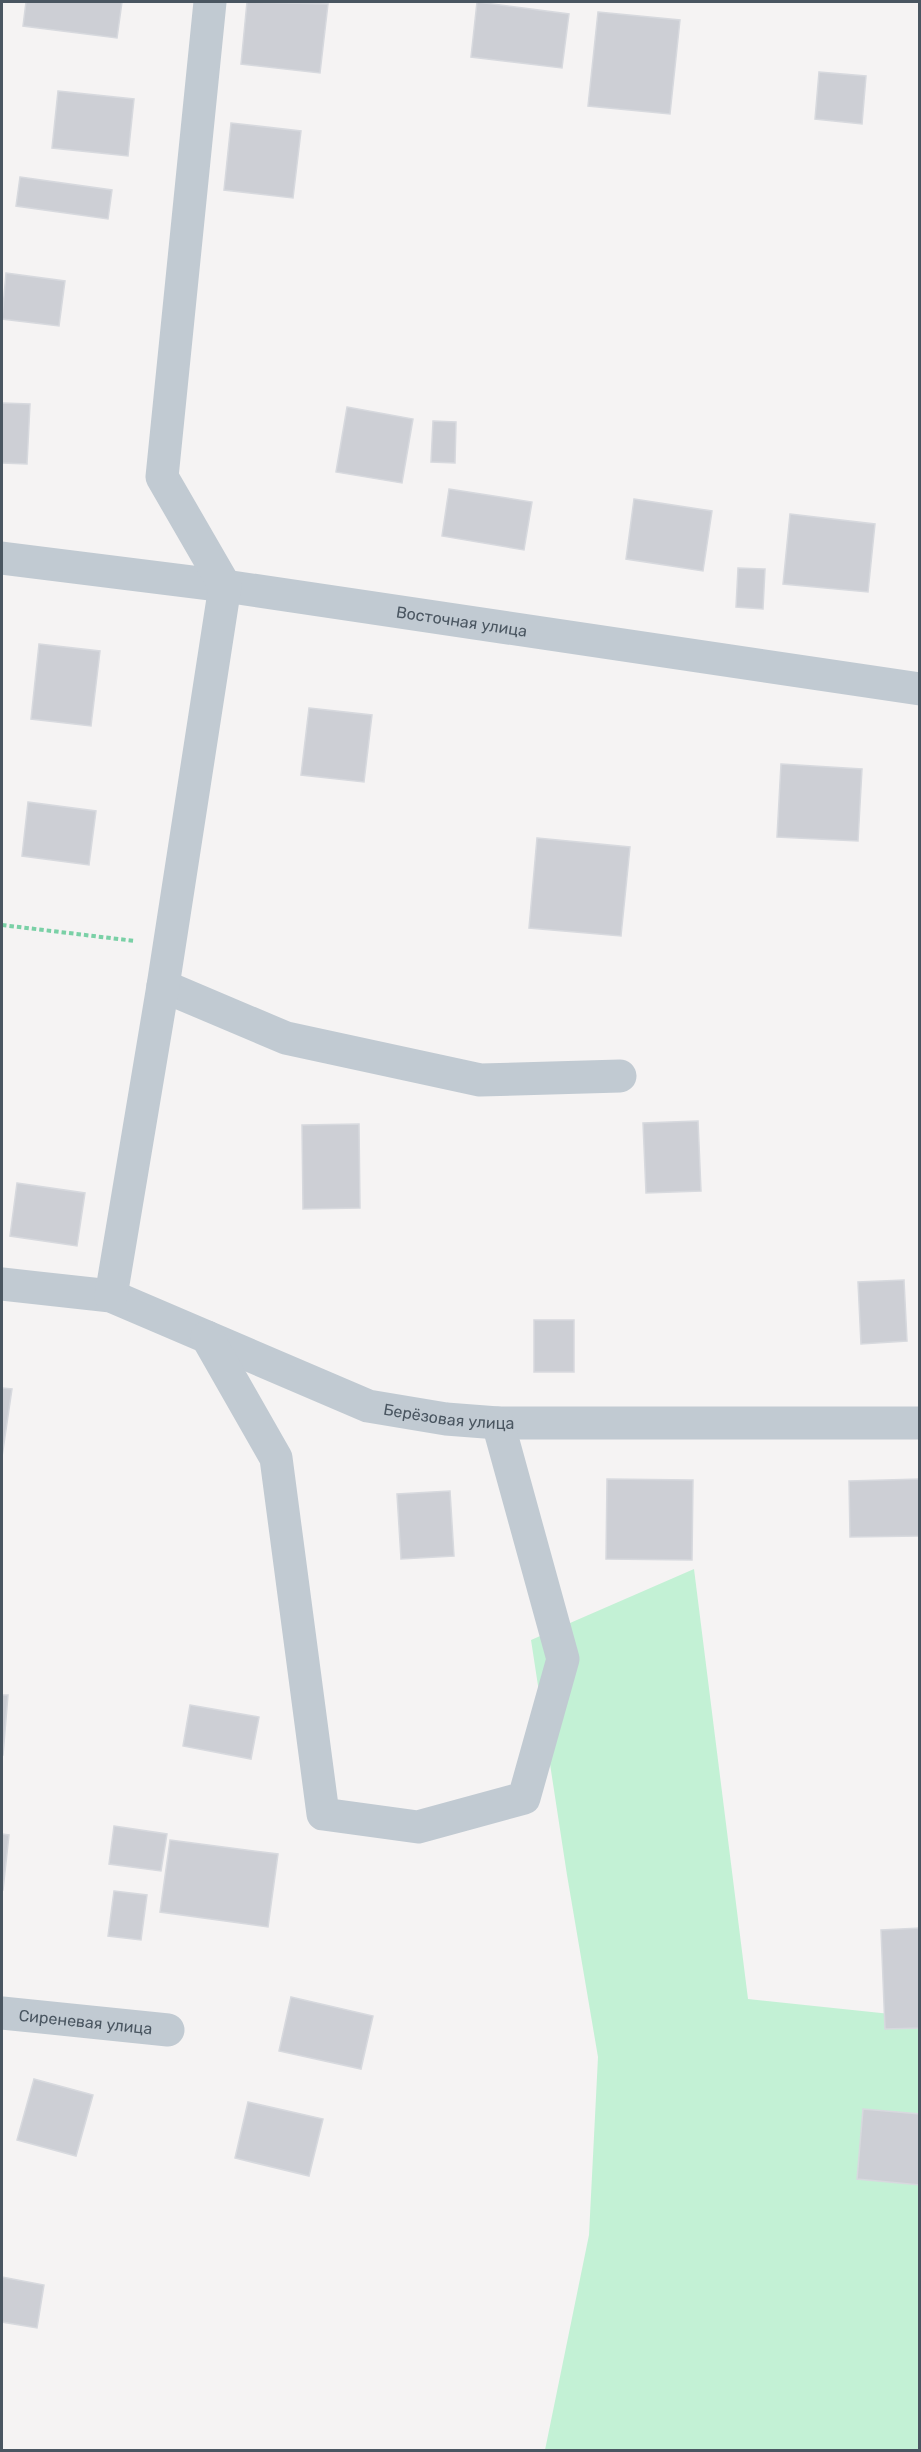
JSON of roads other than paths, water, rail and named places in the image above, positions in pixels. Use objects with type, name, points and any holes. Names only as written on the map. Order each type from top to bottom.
[{"type":"street","points":[[111,1296],[170,945],[225,586],[162,477],[210,2]]},
{"type":"street","name":"Восточная улица","points":[[2,558],[225,586],[920,689]]},
{"type":"street","points":[[163,986],[286,1038],[480,1080],[620,1076]]},
{"type":"street","name":"Берёзовая улица","points":[[2,1284],[111,1296],[368,1406],[446,1419],[498,1423],[920,1423]]},
{"type":"street","points":[[207,1337],[276,1458],[323,1814],[418,1827],[524,1798],[563,1659],[498,1423]]},
{"type":"street","name":"Сиреневая улица","points":[[2,2013],[168,2030]]}]
